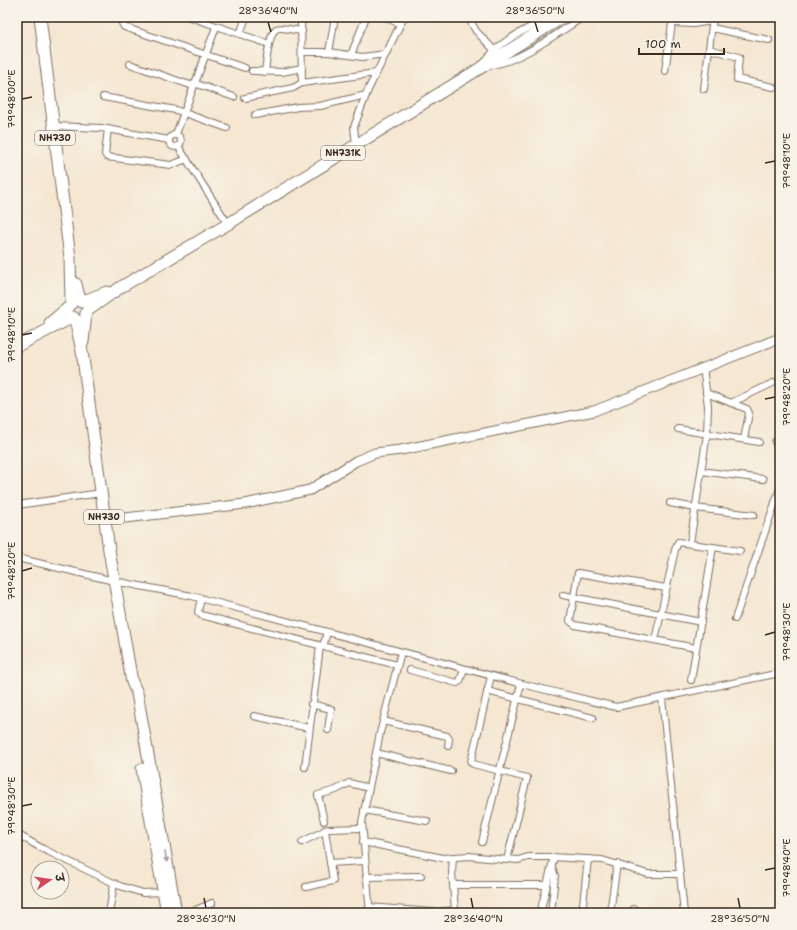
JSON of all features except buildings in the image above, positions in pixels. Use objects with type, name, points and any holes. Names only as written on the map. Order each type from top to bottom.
[{"type":"highway","name":"NH730","points":[[40,17],[70,258],[78,309]]},
{"type":"highway","name":"NH731K","points":[[78,309],[121,287],[228,224],[483,65],[563,17]]},
{"type":"highway","name":"NH730","points":[[70,258],[76,285],[82,351],[103,512],[114,581],[132,682],[136,692],[176,913]]},
{"type":"highway","points":[[76,285],[84,292],[98,295]]},
{"type":"highway","name":"NH731K","points":[[19,341],[35,335],[98,295],[121,287]]},
{"type":"highway","name":"NH730","points":[[132,682],[130,694],[167,913]]},
{"type":"street","points":[[124,17],[122,23],[124,27],[245,68]]},
{"type":"street","points":[[190,17],[269,44]]},
{"type":"street","points":[[240,34],[246,17]]},
{"type":"street","points":[[301,17],[302,83]]},
{"type":"street","points":[[329,52],[335,17]]},
{"type":"street","points":[[351,55],[366,17]]},
{"type":"street","points":[[385,17],[400,24]]},
{"type":"street","points":[[356,145],[354,127],[366,95],[404,17]]},
{"type":"street","points":[[468,17],[476,31],[495,51]]},
{"type":"street","points":[[549,17],[495,51],[489,56],[483,65],[496,66],[518,56],[583,17]]},
{"type":"street","points":[[665,71],[672,20],[693,24],[712,22],[769,40]]},
{"type":"street","points":[[704,89],[712,22]]},
{"type":"street","points":[[169,140],[172,135],[176,134],[216,27]]},
{"type":"street","points":[[265,72],[269,44],[276,29],[302,32]]},
{"type":"street","points":[[709,49],[739,57],[737,79],[774,87]]},
{"type":"street","points":[[302,52],[329,52],[362,57],[386,54]]},
{"type":"street","points":[[130,64],[234,97]]},
{"type":"street","points":[[252,71],[282,72],[302,68]]},
{"type":"street","points":[[245,98],[293,88],[302,83],[376,73]]},
{"type":"street","points":[[256,115],[298,107],[320,106],[366,95]]},
{"type":"street","points":[[103,97],[176,110],[183,114],[227,128]]},
{"type":"street","points":[[54,126],[108,129],[169,140]]},
{"type":"street","points":[[108,129],[105,154],[107,157],[171,165],[187,159]]},
{"type":"street","points":[[176,134],[181,140],[178,146]]},
{"type":"street","points":[[169,140],[172,146],[178,146]]},
{"type":"street","points":[[178,146],[228,224]]},
{"type":"street","points":[[103,512],[110,518],[125,518],[245,504],[310,490],[356,461],[375,453],[401,450],[594,411],[780,338]]},
{"type":"street","points":[[690,543],[707,434],[708,413],[703,367]]},
{"type":"street","points":[[732,403],[773,383]]},
{"type":"street","points":[[706,393],[748,410],[744,439]]},
{"type":"street","points":[[678,429],[759,442]]},
{"type":"street","points":[[701,471],[763,479]]},
{"type":"street","points":[[735,619],[780,488]]},
{"type":"street","points":[[17,504],[101,493]]},
{"type":"street","points":[[670,503],[695,508],[754,515]]},
{"type":"street","points":[[106,530],[114,523],[125,518]]},
{"type":"street","points":[[655,640],[676,545],[678,542],[740,551]]},
{"type":"street","points":[[691,680],[713,547]]},
{"type":"street","points":[[17,558],[114,581],[202,598],[464,669],[616,707],[780,673]]},
{"type":"street","points":[[666,588],[581,573],[577,576],[570,621],[572,623],[696,648]]},
{"type":"street","points":[[563,595],[701,622]]},
{"type":"street","points":[[202,598],[198,612],[201,615],[397,665]]},
{"type":"street","points":[[304,767],[311,704],[322,646],[327,632]]},
{"type":"street","points":[[401,652],[383,721],[364,810],[362,828],[364,861],[370,910],[432,912],[456,911],[452,857]]},
{"type":"street","points":[[410,670],[457,683],[460,681],[464,669]]},
{"type":"street","points":[[491,676],[471,762],[473,764],[527,778],[507,858]]},
{"type":"street","points":[[482,842],[501,771],[521,684]]},
{"type":"street","points":[[487,691],[593,718]]},
{"type":"street","points":[[662,698],[684,913]]},
{"type":"street","points":[[311,704],[331,709],[328,730]]},
{"type":"street","points":[[254,716],[309,728]]},
{"type":"street","points":[[383,721],[447,736],[449,739],[448,746]]},
{"type":"street","points":[[376,753],[451,771]]},
{"type":"street","points":[[324,821],[318,795],[336,790],[349,783],[369,788]]},
{"type":"street","points":[[364,810],[427,821]]},
{"type":"street","points":[[302,842],[325,830],[362,828]]},
{"type":"street","points":[[306,887],[333,881],[325,830]]},
{"type":"street","points":[[17,834],[43,849],[114,883],[143,893],[163,892]]},
{"type":"street","points":[[363,842],[443,858],[469,856],[506,860],[507,858],[518,860],[528,857],[588,859],[617,864],[648,874],[680,874]]},
{"type":"street","points":[[540,913],[554,857]]},
{"type":"street","points":[[582,913],[588,859]]},
{"type":"street","points":[[330,863],[364,861]]},
{"type":"street","points":[[610,913],[617,864]]},
{"type":"street","points":[[551,913],[555,876],[552,868]]},
{"type":"street","points":[[366,877],[421,876]]},
{"type":"street","points":[[109,913],[114,883]]},
{"type":"street","points":[[454,885],[546,885]]},
{"type":"street","points":[[189,913],[212,903]]}]
